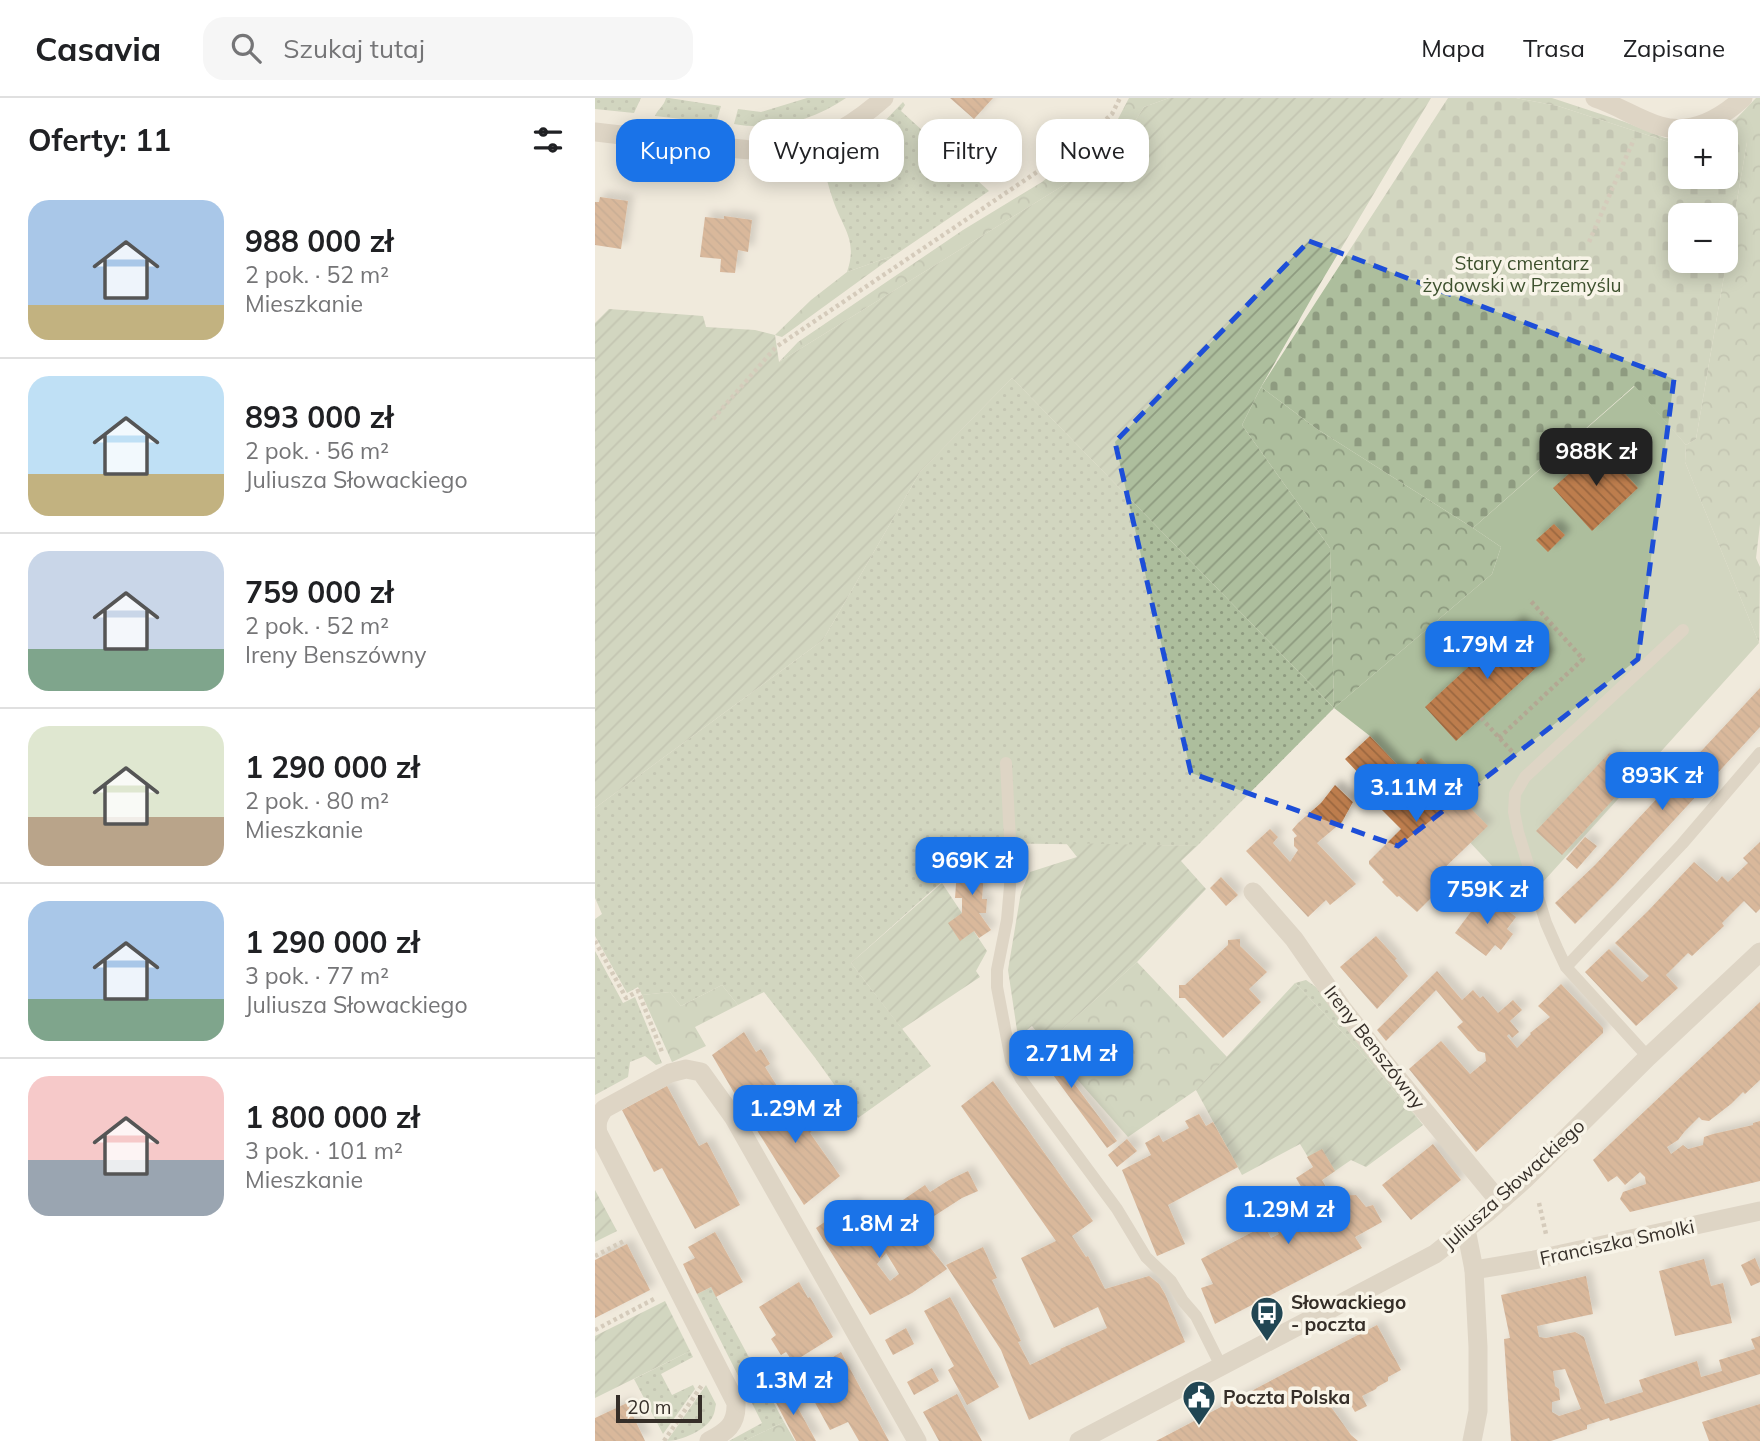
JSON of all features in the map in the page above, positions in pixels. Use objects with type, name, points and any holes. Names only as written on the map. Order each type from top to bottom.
[{"type":"street","points":[[595,132],[756,150],[786,149],[813,143],[849,126],[865,116],[884,98]]},
{"type":"street","points":[[1595,98],[1661,126],[1683,129],[1711,121],[1743,98]]},
{"type":"street","name":"Ireny Benszówny","points":[[1253,892],[1294,939],[1342,1008],[1389,1068],[1499,1201]]},
{"type":"street","name":"Juliusza Słowackiego","points":[[1079,1441],[1423,1261],[1466,1229],[1559,1147],[1648,1057],[1760,952]]},
{"type":"street","points":[[709,1441],[730,1428],[736,1412],[736,1403],[603,1144],[596,1125],[604,1109],[679,1070],[701,1072],[734,1118],[917,1441]]},
{"type":"street","name":"Franciszka Smolki","points":[[1474,1270],[1534,1260],[1760,1211]]},
{"type":"street","points":[[1466,1229],[1474,1270],[1478,1347],[1478,1411],[1473,1440]]},
{"type":"lane","points":[[1648,1057],[1566,967],[1546,923],[1518,832],[1514,812],[1515,794],[1531,771],[1683,629]]},
{"type":"lane","points":[[1566,967],[1682,844],[1760,753]]},
{"type":"lane","points":[[1006,763],[1010,886],[1007,920],[997,970],[997,987],[1011,1060],[1021,1079],[1117,1209],[1146,1258],[1171,1281],[1183,1301],[1196,1315],[1220,1366]]},
{"type":"path","points":[[713,419],[776,347],[1043,168],[1112,114],[1120,98]]},
{"type":"path","points":[[1590,242],[1643,119]]},
{"type":"path","points":[[1499,738],[1583,659],[1529,599]]},
{"type":"path","points":[[1481,718],[1531,771]]},
{"type":"path","points":[[595,941],[626,998],[638,991],[666,1063]]},
{"type":"path","points":[[1539,1203],[1547,1238]]},
{"type":"path","points":[[595,1256],[636,1235]]},
{"type":"path","points":[[595,1330],[666,1293]]},
{"type":"path","points":[[664,1441],[708,1375]]},
{"type":"highlighted area","points":[[1309,241],[1674,379],[1638,659],[1398,846],[1191,773],[1115,442]]},
{"type":"green space","points":[[595,98],[641,98],[634,113],[595,109]]},
{"type":"green space","points":[[666,98],[721,106],[717,119],[655,116]]},
{"type":"green space","points":[[807,98],[846,98],[820,113],[802,119],[749,119],[749,126],[735,124],[738,109],[761,112]]},
{"type":"green space","points":[[1129,98],[1169,98],[1144,107],[1136,119],[1118,119]]},
{"type":"green space","points":[[1169,98],[1431,98],[1314,294],[1242,425],[1330,548],[1334,708],[1012,378],[920,472],[823,640],[595,808],[595,323],[609,309],[703,316],[706,327],[755,330],[775,335],[779,362],[1069,182],[1149,182],[1149,119],[1136,119],[1144,107]]},
{"type":"green space","name":"Stary cmentarz żydowski w Przemyślu","points":[[1448,98],[1516,98],[1558,106],[1668,142],[1668,189],[1738,189],[1738,142],[1747,142],[1737,203],[1668,203],[1668,273],[1725,273],[1696,439],[1686,445],[1634,386],[1473,528],[1317,429],[1261,387]]},
{"type":"green space","points":[[1516,98],[1552,98],[1668,138],[1668,142],[1558,106]]},
{"type":"green space","points":[[1756,98],[1760,98],[1760,524],[1756,558],[1760,567],[1759,643],[1685,462],[1686,445],[1696,439],[1725,273],[1738,273],[1737,203],[1747,142],[1738,142],[1736,119]]},
{"type":"green space","points":[[903,102],[905,105],[901,111],[918,126],[918,182],[979,182],[989,191],[895,255],[847,272],[850,243],[827,182],[904,182],[904,119],[887,119]]},
{"type":"green space","points":[[1042,182],[1069,182],[779,362],[798,342],[963,230]]},
{"type":"green space","points":[[895,255],[782,337],[775,335],[811,300],[847,272]]},
{"type":"green space","points":[[1012,378],[1334,708],[1197,846],[985,843],[851,963],[931,1066],[858,1118],[764,992],[738,1005],[722,985],[681,1006],[670,992],[642,995],[638,987],[627,993],[595,936],[595,919],[602,914],[595,898],[595,808],[823,640],[920,472]]},
{"type":"green space","points":[[1635,386],[1686,445],[1685,462],[1759,643],[1524,903],[1370,736],[1334,708],[1492,574],[1501,547],[1473,528]]},
{"type":"green space","points":[[1261,387],[1317,429],[1501,547],[1492,574],[1334,708],[1330,548],[1242,425]]},
{"type":"green space","points":[[1066,843],[1197,846],[1181,861],[1206,889],[1137,962],[1046,1044],[1032,1026],[1018,1037],[1008,970],[1021,892],[1030,872],[1077,857]]},
{"type":"green space","points":[[942,883],[987,951],[976,971],[980,977],[902,1029],[851,963]]},
{"type":"green space","points":[[595,951],[623,1003],[635,997],[662,1063],[656,1065],[645,1056],[630,1062],[628,1077],[595,1095]]},
{"type":"green space","points":[[1137,962],[1227,1057],[1196,1090],[1128,1137],[1046,1044]]},
{"type":"green space","points":[[1306,980],[1316,987],[1423,1125],[1359,1050],[1295,983]]},
{"type":"green space","points":[[1295,983],[1359,1050],[1423,1125],[1366,1167],[1351,1160],[1322,1180],[1300,1144],[1242,1175],[1196,1090]]},
{"type":"green space","points":[[722,985],[738,1005],[695,1027],[706,1046],[672,1062],[642,995],[670,992],[681,1006]]},
{"type":"green space","points":[[595,1190],[617,1231],[595,1242]]},
{"type":"green space","points":[[711,1287],[784,1422],[744,1441],[729,1441],[762,1423],[697,1294]]},
{"type":"green space","points":[[665,1301],[690,1351],[595,1398],[595,1336]]},
{"type":"green space","points":[[690,1351],[693,1357],[661,1374],[672,1395],[693,1385],[695,1389],[663,1434],[634,1379]]},
{"type":"green space","points":[[706,1385],[716,1404],[710,1421],[693,1434],[667,1441]]},
{"type":"green space","points":[[784,1422],[795,1441],[744,1441]]},
{"type":"building","points":[[950,98],[993,98],[974,119]]},
{"type":"building","points":[[600,197],[628,201],[621,249],[595,245],[595,202],[599,202]]},
{"type":"building","points":[[724,216],[752,220],[748,252],[738,250],[735,273],[720,272],[721,259],[700,257],[705,217],[724,219]]},
{"type":"building","points":[[1600,446],[1638,488],[1592,531],[1553,488]]},
{"type":"building","points":[[1554,524],[1565,535],[1548,552],[1536,540]]},
{"type":"building","points":[[1518,621],[1549,656],[1456,741],[1425,707]]},
{"type":"building","points":[[1760,688],[1760,727],[1575,924],[1555,903],[1595,865]]},
{"type":"building","points":[[1370,736],[1406,774],[1421,758],[1488,826],[1436,876],[1444,885],[1417,912],[1382,882],[1384,880],[1369,864],[1401,829],[1376,804],[1387,793],[1369,774],[1363,778],[1345,759]]},
{"type":"building","points":[[1610,752],[1635,776],[1562,855],[1536,831]]},
{"type":"building","points":[[1335,785],[1353,802],[1342,822],[1317,843],[1356,884],[1330,905],[1326,900],[1308,917],[1246,851],[1270,829],[1278,837],[1273,843],[1290,862],[1298,850],[1294,846],[1294,838],[1297,836],[1292,830],[1321,803]]},
{"type":"building","points":[[1585,837],[1597,846],[1577,869],[1566,859]]},
{"type":"building","points":[[1760,842],[1760,909],[1756,913],[1744,901],[1722,923],[1724,926],[1692,956],[1688,953],[1666,975],[1678,988],[1636,1026],[1585,972],[1609,949],[1642,982],[1649,976],[1615,943],[1694,862],[1717,882],[1722,876],[1728,882],[1748,863],[1743,858]]},
{"type":"building","points":[[977,851],[990,852],[989,874],[984,874],[982,899],[987,899],[986,913],[979,913],[991,930],[979,938],[974,931],[960,941],[948,923],[962,913],[962,898],[955,898],[957,871],[963,872],[964,859],[977,860]]},
{"type":"building","points":[[1221,877],[1238,895],[1226,906],[1210,888]]},
{"type":"building","points":[[1485,893],[1516,917],[1507,929],[1513,934],[1501,950],[1495,945],[1486,956],[1455,933]]},
{"type":"building","points":[[1376,936],[1408,976],[1377,1009],[1340,967]]},
{"type":"building","points":[[1240,939],[1240,946],[1267,972],[1249,989],[1261,1002],[1223,1038],[1185,998],[1179,998],[1179,985],[1185,985],[1228,945],[1228,940]]},
{"type":"building","points":[[1437,971],[1462,1000],[1473,990],[1480,998],[1483,996],[1498,1013],[1513,1000],[1522,1010],[1510,1021],[1519,1032],[1512,1038],[1509,1034],[1507,1036],[1517,1048],[1550,1017],[1538,1006],[1561,984],[1603,1028],[1603,1033],[1476,1152],[1409,1069],[1441,1041],[1470,1074],[1486,1061],[1485,1053],[1478,1051],[1457,1027],[1463,1022],[1436,990],[1386,1041],[1377,1030]]},
{"type":"building","points":[[1760,1002],[1760,1080],[1709,1121],[1699,1117],[1678,1140],[1667,1147],[1671,1154],[1683,1145],[1688,1149],[1703,1145],[1704,1137],[1760,1121],[1760,1181],[1630,1212],[1620,1199],[1623,1192],[1646,1184],[1645,1177],[1640,1172],[1625,1185],[1617,1176],[1608,1182],[1593,1160]]},
{"type":"building","points":[[1034,1030],[1117,1141],[1107,1148],[1025,1037]]},
{"type":"building","points":[[744,1032],[756,1052],[761,1049],[770,1064],[765,1067],[777,1086],[743,1108],[712,1055]]},
{"type":"building","points":[[993,1081],[1093,1221],[1072,1236],[1086,1257],[1088,1256],[1105,1289],[1149,1276],[1159,1284],[1165,1294],[1185,1342],[1029,1420],[1001,1350],[946,1265],[983,1247],[997,1278],[992,1280],[1030,1365],[1107,1328],[1098,1307],[1054,1328],[1021,1258],[1056,1241],[961,1106]]},
{"type":"building","points":[[667,1086],[699,1146],[707,1142],[740,1205],[695,1229],[662,1168],[654,1172],[622,1110]]},
{"type":"building","points":[[788,1091],[794,1104],[805,1097],[814,1112],[805,1118],[812,1131],[810,1133],[840,1176],[804,1205],[748,1116]]},
{"type":"building","points":[[1199,1114],[1206,1126],[1213,1122],[1238,1167],[1168,1205],[1185,1244],[1157,1256],[1122,1170],[1151,1155],[1145,1143],[1159,1135],[1163,1142],[1189,1128],[1185,1121]]},
{"type":"building","points":[[1127,1139],[1137,1151],[1117,1167],[1108,1155]]},
{"type":"building","points":[[1433,1144],[1461,1180],[1411,1220],[1382,1185]]},
{"type":"building","points":[[1322,1149],[1335,1171],[1322,1180],[1331,1196],[1356,1195],[1366,1207],[1373,1205],[1382,1222],[1355,1237],[1362,1248],[1215,1324],[1201,1288],[1213,1284],[1201,1259],[1264,1226],[1271,1238],[1279,1234],[1273,1225],[1305,1207],[1307,1197],[1296,1178],[1313,1167],[1307,1157]]},
{"type":"building","points":[[968,1171],[978,1191],[962,1198],[917,1227],[900,1202],[925,1185],[930,1192]]},
{"type":"building","points":[[853,1202],[883,1248],[914,1227],[947,1269],[912,1293],[870,1315],[816,1228]],"holes":[[[886,1253],[899,1274],[890,1281],[877,1264]]]},
{"type":"building","points":[[715,1232],[743,1282],[716,1297],[711,1287],[697,1294],[683,1264],[695,1258],[688,1247]]},
{"type":"building","points":[[627,1244],[650,1290],[595,1318],[595,1260]]},
{"type":"building","points":[[1755,1258],[1760,1270],[1760,1282],[1751,1286],[1741,1265]]},
{"type":"building","points":[[1704,1259],[1711,1286],[1723,1283],[1732,1323],[1675,1336],[1659,1271]]},
{"type":"building","points":[[1586,1276],[1593,1314],[1537,1326],[1539,1337],[1575,1332],[1584,1337],[1605,1404],[1643,1392],[1639,1380],[1697,1361],[1701,1377],[1722,1371],[1719,1360],[1755,1349],[1751,1339],[1760,1336],[1760,1374],[1610,1421],[1609,1418],[1587,1425],[1587,1429],[1551,1441],[1511,1441],[1504,1339],[1510,1338],[1501,1295]],"holes":[[[1565,1369],[1581,1409],[1559,1416],[1552,1412],[1552,1402],[1560,1400],[1553,1371]]]},
{"type":"building","points":[[799,1282],[833,1337],[793,1362],[786,1352],[781,1355],[771,1339],[776,1335],[759,1307]]},
{"type":"building","points":[[950,1297],[999,1387],[967,1405],[948,1370],[954,1366],[924,1311]]},
{"type":"building","points":[[1377,1325],[1401,1370],[1362,1396],[1367,1406],[1355,1412],[1345,1399],[1331,1407],[1358,1441],[1156,1441]]},
{"type":"building","points":[[906,1328],[914,1344],[893,1355],[885,1340]]},
{"type":"building","points":[[841,1352],[889,1441],[859,1441],[848,1422],[830,1430],[801,1377]]},
{"type":"building","points":[[932,1368],[939,1381],[914,1395],[907,1382]]},
{"type":"building","points":[[787,1388],[816,1441],[796,1441],[773,1397]]},
{"type":"building","points":[[957,1394],[982,1441],[939,1441],[923,1412]]},
{"type":"building","points":[[627,1403],[645,1441],[595,1441],[595,1418]]},
{"type":"building","points":[[1760,1404],[1760,1441],[1709,1441],[1702,1422]]},
{"type":"place","name":"Słowackiego - poczta","points":[[1267,1343]]},
{"type":"place","name":"Poczta Polska","points":[[1199,1427]]}]
